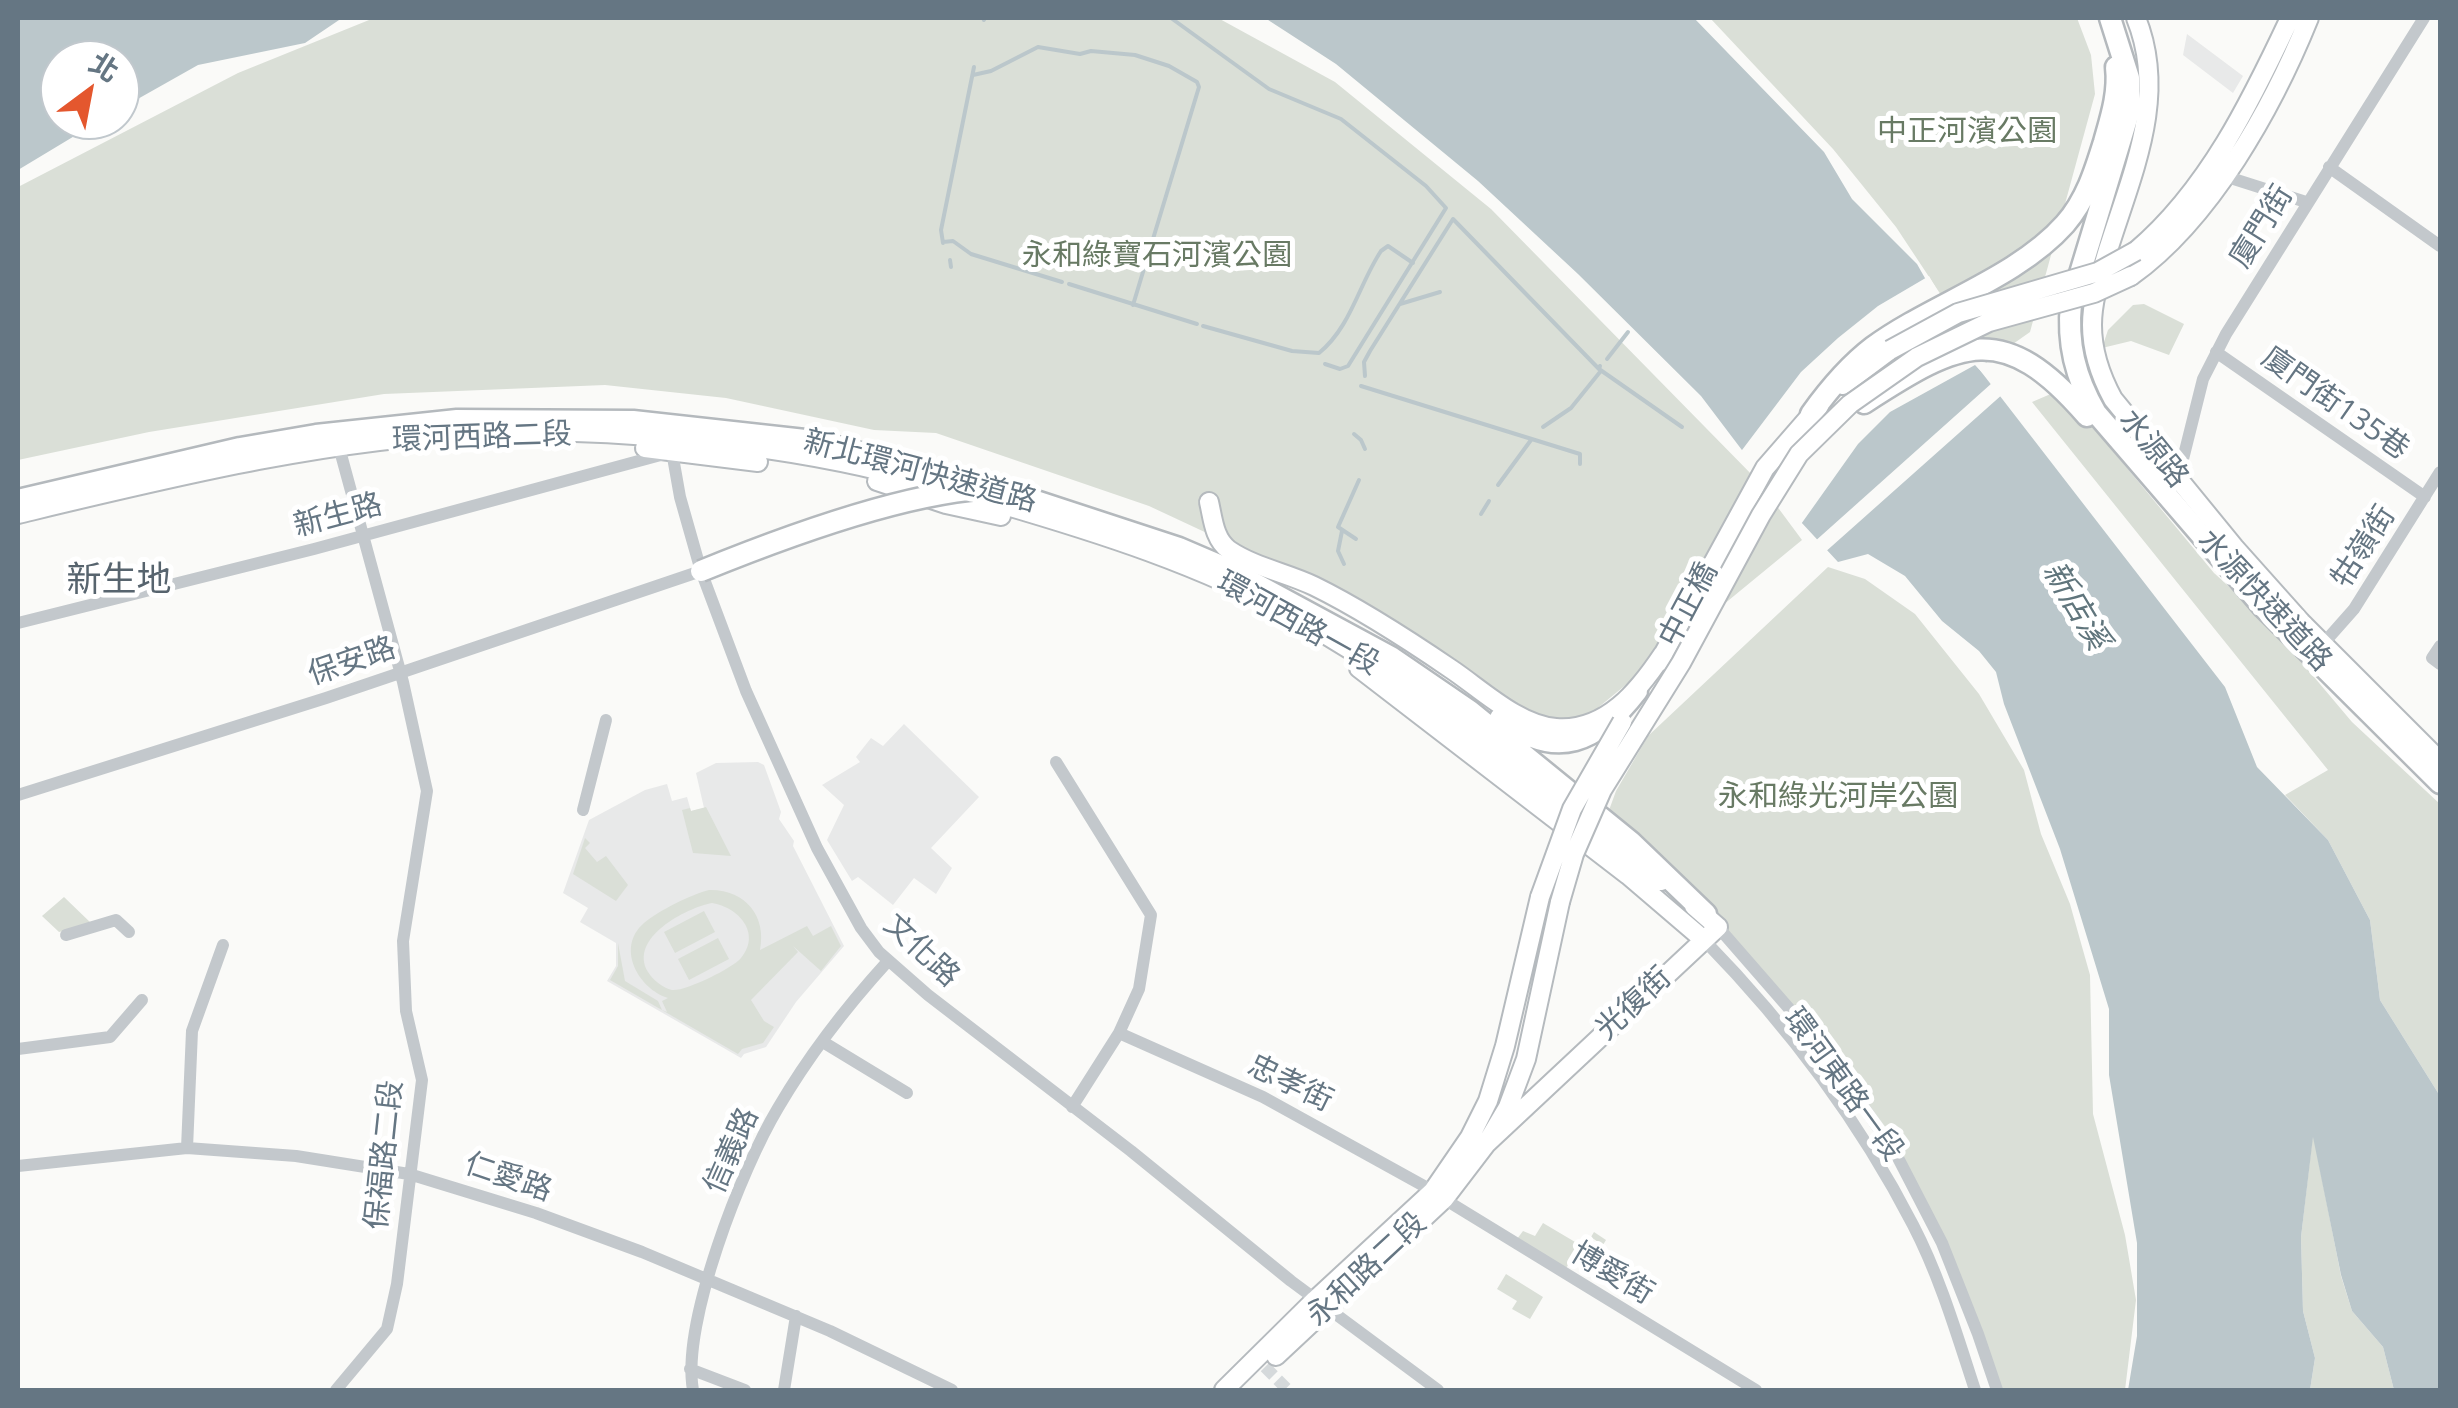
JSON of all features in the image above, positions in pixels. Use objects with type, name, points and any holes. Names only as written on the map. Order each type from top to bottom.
[{"type":"highway","points":[[1818,420],[1853,364],[1874,347],[2038,248],[2082,200],[2115,100],[2116,60],[2102,18]]},
{"type":"highway","points":[[2106,221],[2130,97],[2126,64],[2110,18]]},
{"type":"highway","points":[[2105,405],[2090,372],[2082,315],[2140,105],[2140,68],[2133,38],[2122,18]]},
{"type":"highway","points":[[1818,420],[1950,354],[1979,348],[2006,352],[2036,366],[2058,384],[2237,588],[2264,608]]},
{"type":"highway","name":"水源快速道路","points":[[2105,405],[2264,608],[2440,783]]},
{"type":"highway","name":"水源快速道路","points":[[2105,405],[2296,627],[2440,770]]},
{"type":"highway","name":"新北環河快速道路","points":[[18,500],[222,452],[316,435],[457,420],[534,418],[716,428],[814,441],[996,488],[1179,548],[1391,657],[1497,731],[1631,842],[1712,921]]},
{"type":"highway","points":[[701,570],[836,523],[920,499],[960,489],[996,488]]},
{"type":"highway","points":[[1228,570],[1280,588],[1440,676],[1526,735],[1564,741],[1584,739],[1618,716],[1637,691]]},
{"type":"main road","points":[[2106,221],[2150,108],[2150,65],[2136,18]]},
{"type":"main road","points":[[2216,173],[2290,18]]},
{"type":"main road","points":[[2173,227],[2269,105],[2309,18]]},
{"type":"main road","name":"中正橋","points":[[1439,1195],[1488,1101],[1540,897],[1572,809],[1664,654],[1765,468],[1890,350],[1958,313],[2098,272],[2173,227]]},
{"type":"main road","name":"中正橋","points":[[1486,1144],[1508,1107],[1528,1049],[1560,902],[1574,854],[1602,790],[1681,662],[1818,420],[1896,370],[1989,322],[2094,293],[2131,276],[2173,227]]},
{"type":"main road","name":"水源路","points":[[2105,405],[2178,479],[2234,548],[2323,644],[2440,761]]},
{"type":"main road","name":"環河西路二段","points":[[18,514],[150,482],[340,452],[457,444],[671,445],[824,470],[947,496]]},
{"type":"main road","name":"環河西路二段","points":[[18,526],[340,452]]},
{"type":"main road","name":"環河西路一段","points":[[947,496],[1154,561],[1277,620],[1374,678],[1489,770],[1603,846]]},
{"type":"main road","points":[[1209,502],[1216,532],[1225,547],[1313,586],[1541,726],[1578,728],[1595,722],[1637,691],[1664,654]]},
{"type":"main road","name":"環河東路一段","points":[[1603,846],[1712,921]]},
{"type":"main road","name":"環河東路一段","points":[[1603,846],[1704,940]]},
{"type":"main road","name":"光復街","points":[[1486,1144],[1704,940],[1712,921]]},
{"type":"main road","points":[[1528,1049],[1535,1072],[1549,1082]]},
{"type":"main road","name":"永和路二段","points":[[1224,1390],[1439,1195],[1486,1144]]},
{"type":"main road","name":"永和路二段","points":[[1241,1390],[1320,1304]]},
{"type":"street","name":"廈門街","points":[[2178,479],[2203,379],[2216,352],[2424,18]]},
{"type":"street","points":[[2329,167],[2440,246]]},
{"type":"street","points":[[2216,173],[2306,202]]},
{"type":"street","name":"廈門街135巷","points":[[2216,352],[2425,498]]},
{"type":"street","name":"新生路","points":[[18,623],[364,535],[671,445]]},
{"type":"street","name":"文化路","points":[[671,445],[701,570],[774,759],[860,928],[888,960],[1320,1304],[1438,1390]]},
{"type":"street","name":"保福路二段","points":[[336,1390],[387,1329],[397,1284],[422,1080],[406,1011],[403,942],[427,791],[400,672],[340,452]]},
{"type":"street","name":"牯嶺街","points":[[2323,644],[2354,609],[2440,472]]},
{"type":"street","name":"保安路","points":[[18,795],[701,570]]},
{"type":"street","points":[[2440,646],[2432,658],[2440,664]]},
{"type":"street","points":[[583,810],[606,720]]},
{"type":"street","points":[[1056,762],[1150,914],[1139,988],[1119,1033],[1072,1107]]},
{"type":"street","points":[[66,935],[116,920],[128,932]]},
{"type":"street","name":"環河東路一段","points":[[1712,921],[1820,1044],[1896,1154],[1942,1244],[1996,1390]]},
{"type":"street","name":"環河東路一段","points":[[1704,940],[1782,1028],[1865,1141],[1924,1250],[1975,1390]]},
{"type":"street","points":[[187,1148],[192,1031],[222,945]]},
{"type":"street","name":"信義路","points":[[693,1390],[690,1369],[706,1280],[765,1134],[823,1042],[888,960]]},
{"type":"street","points":[[18,1050],[110,1037],[142,1000]]},
{"type":"street","name":"忠孝街","points":[[1119,1033],[1263,1097],[1439,1195]]},
{"type":"street","points":[[823,1042],[906,1092]]},
{"type":"street","name":"仁愛路","points":[[18,1166],[187,1148],[296,1156],[409,1174],[536,1213],[642,1252],[796,1316],[952,1390]]},
{"type":"street","name":"博愛街","points":[[1439,1195],[1756,1390]]},
{"type":"street","points":[[784,1390],[796,1316]]},
{"type":"street","points":[[690,1369],[745,1390]]},
{"type":"shaded area","points":[[2187,34],[2243,76],[2233,93],[2183,55]]},
{"type":"shaded area","points":[[904,724],[979,797],[931,848],[952,868],[936,894],[914,878],[893,905],[858,877],[852,881],[827,840],[844,805],[822,785],[860,762],[856,757],[871,738],[883,746]]},
{"type":"shaded area","points":[[716,763],[764,765],[781,812],[779,819],[794,841],[793,846],[844,946],[796,1002],[766,1047],[741,1058],[607,981],[616,966],[616,943],[580,922],[588,908],[563,893],[589,820],[645,790],[667,784],[672,801],[687,797],[691,811],[704,808],[696,773]]},
{"type":"green space","name":"永和綠寶石河濱公園","points":[[374,18],[1218,18],[1335,82],[1491,209],[1759,482],[1802,540],[1594,711],[1553,739],[1286,570],[1149,506],[936,433],[874,430],[726,398],[605,385],[384,394],[149,432],[18,460],[18,187],[109,140],[140,140],[140,124],[238,73]]},
{"type":"green space","name":"中正河濱公園","points":[[1710,18],[2077,18],[2091,55],[2095,94],[2030,332],[1986,363],[1896,227],[1833,149]]},
{"type":"green space","points":[[2144,304],[2184,324],[2169,355],[2131,341],[2102,348],[2108,330],[2133,305]]},
{"type":"green space","points":[[2053,393],[2074,404],[2214,573],[2265,619],[2352,722],[2440,804],[2440,1096],[2380,1000],[2370,920],[2328,840],[2285,795],[2328,770],[2032,402]]},
{"type":"green space","name":"永和綠光河岸公園","points":[[1828,567],[1865,579],[1915,614],[1979,694],[2024,770],[2041,834],[2070,904],[2090,975],[2093,1114],[2125,1235],[2136,1300],[2125,1390],[1999,1390],[1993,1366],[1899,1160],[1801,1016],[1608,813],[1616,791],[1648,736]]},
{"type":"green space","points":[[706,807],[731,856],[693,853],[682,810]]},
{"type":"green space","points":[[585,838],[590,843],[585,848],[597,862],[606,856],[628,885],[616,901],[573,874]]},
{"type":"green space","points":[[709,890],[733,894],[751,907],[760,926],[760,950],[807,926],[813,936],[831,926],[841,946],[821,971],[793,946],[798,952],[751,1000],[764,1021],[774,1027],[763,1043],[738,1054],[610,980],[618,966],[618,943],[625,981],[658,1001],[667,1012],[662,1001],[668,998],[648,986],[634,966],[631,944],[651,918]],"holes":[[[712,903],[738,916],[748,931],[747,949],[741,958],[729,968],[678,990],[655,981],[644,959],[653,937],[688,911]]]},
{"type":"green space","points":[[64,897],[92,924],[59,932],[42,916]]},
{"type":"green space","points":[[704,911],[715,932],[675,953],[664,932]]},
{"type":"green space","points":[[718,938],[729,959],[689,980],[678,959]]},
{"type":"green space","points":[[2313,1133],[2341,1276],[2352,1311],[2383,1347],[2394,1390],[2310,1390],[2315,1358],[2303,1311],[2301,1237]]},
{"type":"green space","points":[[1543,1223],[1592,1252],[1598,1242],[1591,1237],[1594,1232],[1606,1240],[1589,1268],[1585,1266],[1589,1259],[1579,1251],[1566,1268],[1517,1239],[1523,1231],[1535,1236]]},
{"type":"green space","points":[[1506,1274],[1543,1297],[1530,1319],[1512,1309],[1517,1301],[1497,1289]]},
{"type":"water","points":[[18,18],[342,18],[305,43],[198,65],[140,98],[140,40],[40,40],[40,140],[68,140],[18,170]]},
{"type":"water","name":"新店溪","points":[[1265,18],[1694,18],[1824,152],[1852,199],[1917,264],[1969,356],[2225,687],[2257,767],[2328,840],[2370,920],[2380,1000],[2440,1096],[2440,1390],[2394,1390],[2383,1347],[2352,1311],[2313,1137],[2301,1237],[2303,1311],[2315,1358],[2310,1390],[2128,1390],[2137,1336],[2137,1243],[2109,1075],[2109,1009],[2060,849],[2004,704],[1996,672],[1979,651],[1942,621],[1905,576],[1868,554],[1838,562],[1776,495],[1701,396],[1578,274],[1478,181],[1336,64]]},
{"type":"pier","points":[[1929,276],[1973,353],[2004,393],[1823,554],[1813,543],[1992,383],[1975,365],[1890,412],[1858,444],[1799,527],[1739,454],[1801,372],[1878,306]]},
{"type":"waterway","points":[[1171,18],[1269,89],[1341,119],[1426,186],[1446,208],[1348,366],[1340,369],[1325,364]]},
{"type":"waterway","points":[[973,75],[991,71],[1038,47],[1080,54],[1091,51],[1135,55],[1169,66],[1197,82],[1199,87],[1133,305]]},
{"type":"waterway","points":[[943,243],[941,230],[974,67]]},
{"type":"waterway","points":[[1365,376],[1364,362],[1370,351],[1453,219],[1599,369]]},
{"type":"waterway","points":[[943,242],[953,241],[971,254],[1062,282]]},
{"type":"waterway","points":[[1203,326],[1292,351],[1319,353],[1347,318],[1381,251],[1388,246],[1413,263]]},
{"type":"waterway","points":[[950,260],[951,267]]},
{"type":"waterway","points":[[1069,284],[1197,324]]},
{"type":"waterway","points":[[1400,304],[1440,292]]},
{"type":"waterway","points":[[1607,359],[1628,332]]},
{"type":"waterway","points":[[1600,366],[1599,369],[1682,427]]},
{"type":"waterway","points":[[1543,427],[1571,408],[1600,372]]},
{"type":"waterway","points":[[1361,386],[1580,454],[1580,464]]},
{"type":"waterway","points":[[1354,434],[1365,449]]},
{"type":"waterway","points":[[1498,485],[1531,440]]},
{"type":"waterway","points":[[1356,539],[1338,527],[1359,480]]},
{"type":"waterway","points":[[1481,514],[1489,501]]},
{"type":"waterway","points":[[1342,531],[1338,551],[1344,564]]},
{"type":"tunnel","points":[[1265,1367],[1288,1390]]},
{"type":"district","name":"新生地","points":[[119,581]]}]
